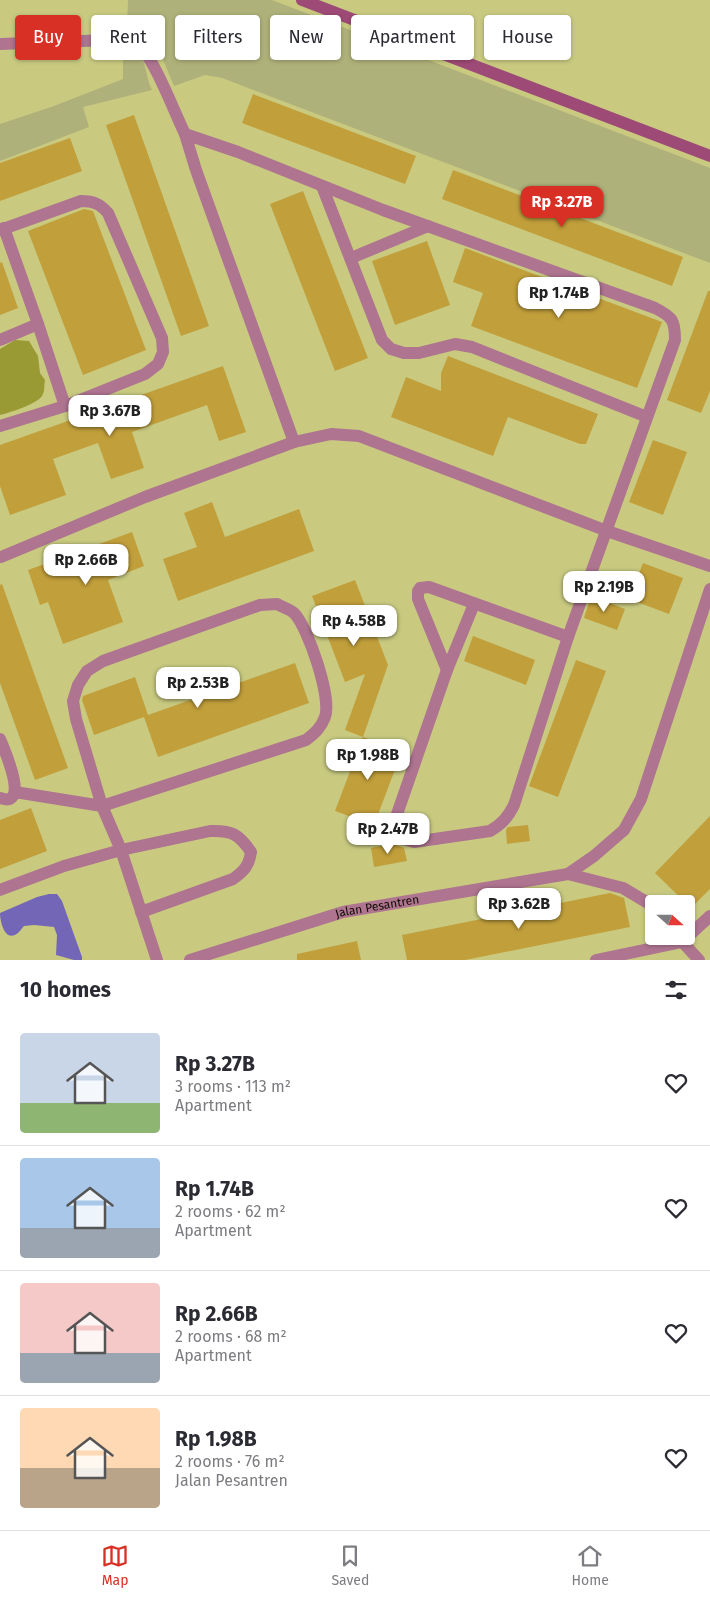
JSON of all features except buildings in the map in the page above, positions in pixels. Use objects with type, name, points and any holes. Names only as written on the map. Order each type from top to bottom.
[{"type":"main road","points":[[302,0],[710,156]]},
{"type":"street","points":[[0,44],[126,41],[139,46],[150,58],[185,134],[196,170],[294,442]]},
{"type":"street","points":[[185,134],[238,152],[428,226],[655,308],[667,314],[675,325],[675,340],[568,637],[514,805],[508,817],[490,831],[414,842],[397,837],[394,830],[395,820],[447,670],[474,604]]},
{"type":"street","points":[[322,186],[382,340],[391,349],[404,353],[419,353],[456,344],[472,346],[647,417]]},
{"type":"street","points":[[0,426],[65,406],[145,374],[158,364],[163,352],[162,338],[108,213],[100,205],[91,201],[81,202],[2,229],[38,324],[65,406]]},
{"type":"street","points":[[351,258],[428,226]]},
{"type":"street","points":[[0,340],[38,324]]},
{"type":"street","points":[[0,557],[145,497],[294,442],[332,434],[359,436],[607,531],[710,566]]},
{"type":"street","points":[[447,670],[418,599],[420,588],[429,587],[568,637]]},
{"type":"street","points":[[568,874],[594,856],[624,830],[641,799],[710,589]]},
{"type":"street","points":[[15,792],[102,806],[306,740],[318,730],[326,716],[327,699],[312,647],[303,627],[293,612],[277,604],[260,605],[103,661],[87,671],[78,685],[73,701],[76,720],[102,806],[121,850],[157,960]]},
{"type":"street","points":[[0,739],[15,781],[13,796],[8,799],[0,798]]},
{"type":"street","points":[[0,890],[64,866],[121,850],[210,831],[223,830],[237,836],[251,852],[249,863],[243,872],[233,879],[141,912]]},
{"type":"street","points":[[568,874],[623,888],[645,900]]},
{"type":"street","name":"Jalan Pesantren","points":[[190,960],[343,912],[568,874]]},
{"type":"street","points":[[695,927],[710,916]]},
{"type":"street","points":[[596,960],[655,945]]},
{"type":"street","points":[[685,945],[699,960]]},
{"type":"green space","points":[[128,0],[272,0],[311,15],[270,15],[270,60],[341,60],[341,26],[351,30],[351,60],[428,60],[710,168],[710,263],[222,78],[205,75],[174,86],[163,60],[165,60],[165,15],[127,15]]},
{"type":"green space","points":[[123,60],[143,60],[152,90],[83,107],[89,127],[0,161],[0,124],[54,106],[123,79]]},
{"type":"shaded area","points":[[15,340],[29,341],[38,356],[40,373],[45,380],[44,390],[42,396],[35,402],[0,415],[0,349]]},
{"type":"shaded area","points":[[57,894],[62,901],[82,960],[74,960],[56,955],[57,935],[54,927],[24,926],[19,932],[10,936],[4,930],[0,913],[37,897]]}]
